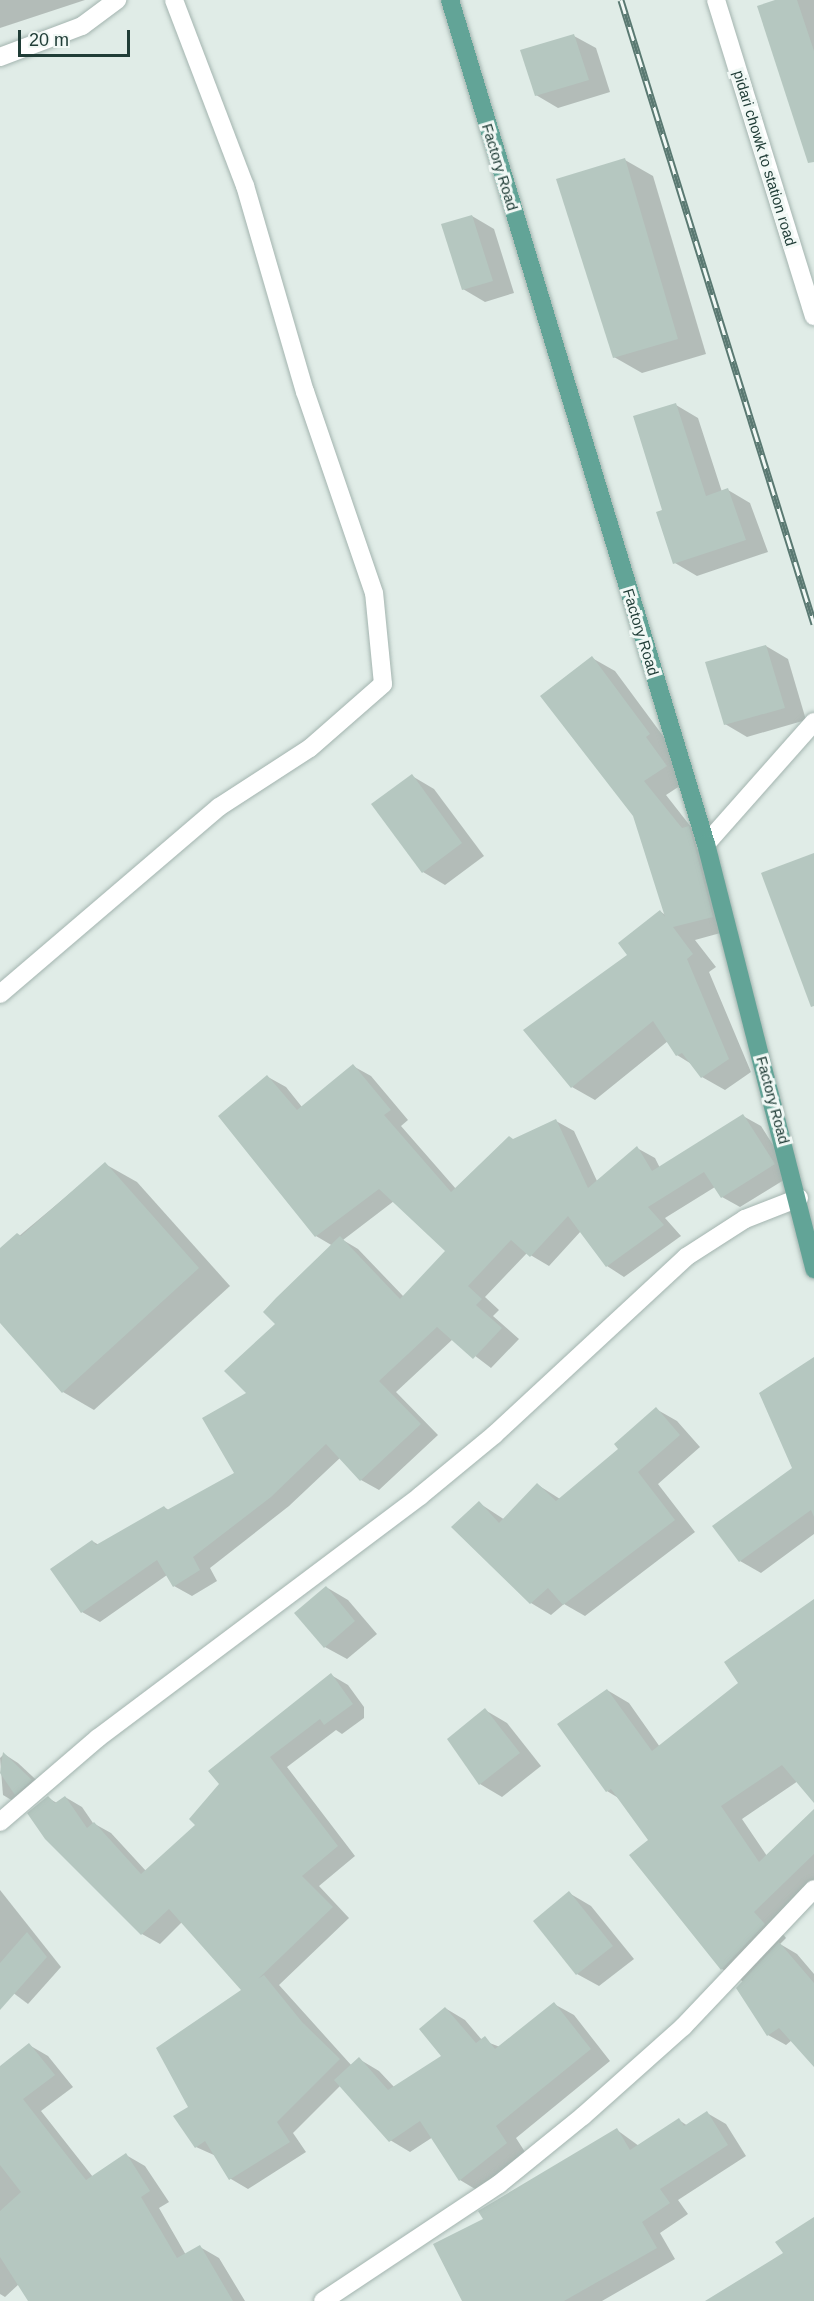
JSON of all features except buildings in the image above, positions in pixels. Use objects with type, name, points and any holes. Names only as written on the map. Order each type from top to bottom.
[{"type":"main road","name":"Factory Road","points":[[450,0],[706,844],[799,1198],[814,1269]]},
{"type":"street","points":[[0,57],[82,26],[117,0]]},
{"type":"street","points":[[0,994],[219,807],[310,748],[383,684],[374,593],[305,392],[245,186],[174,0]]},
{"type":"street","name":"pidari chowk to station road","points":[[716,0],[814,316]]},
{"type":"street","points":[[706,844],[814,722]]},
{"type":"street","points":[[0,1822],[98,1738],[420,1496],[494,1435],[686,1257],[745,1219],[799,1198]]},
{"type":"street","points":[[323,2301],[499,2184],[583,2116],[683,2027],[814,1889]]},
{"type":"railway","points":[[621,0],[814,624]]}]
